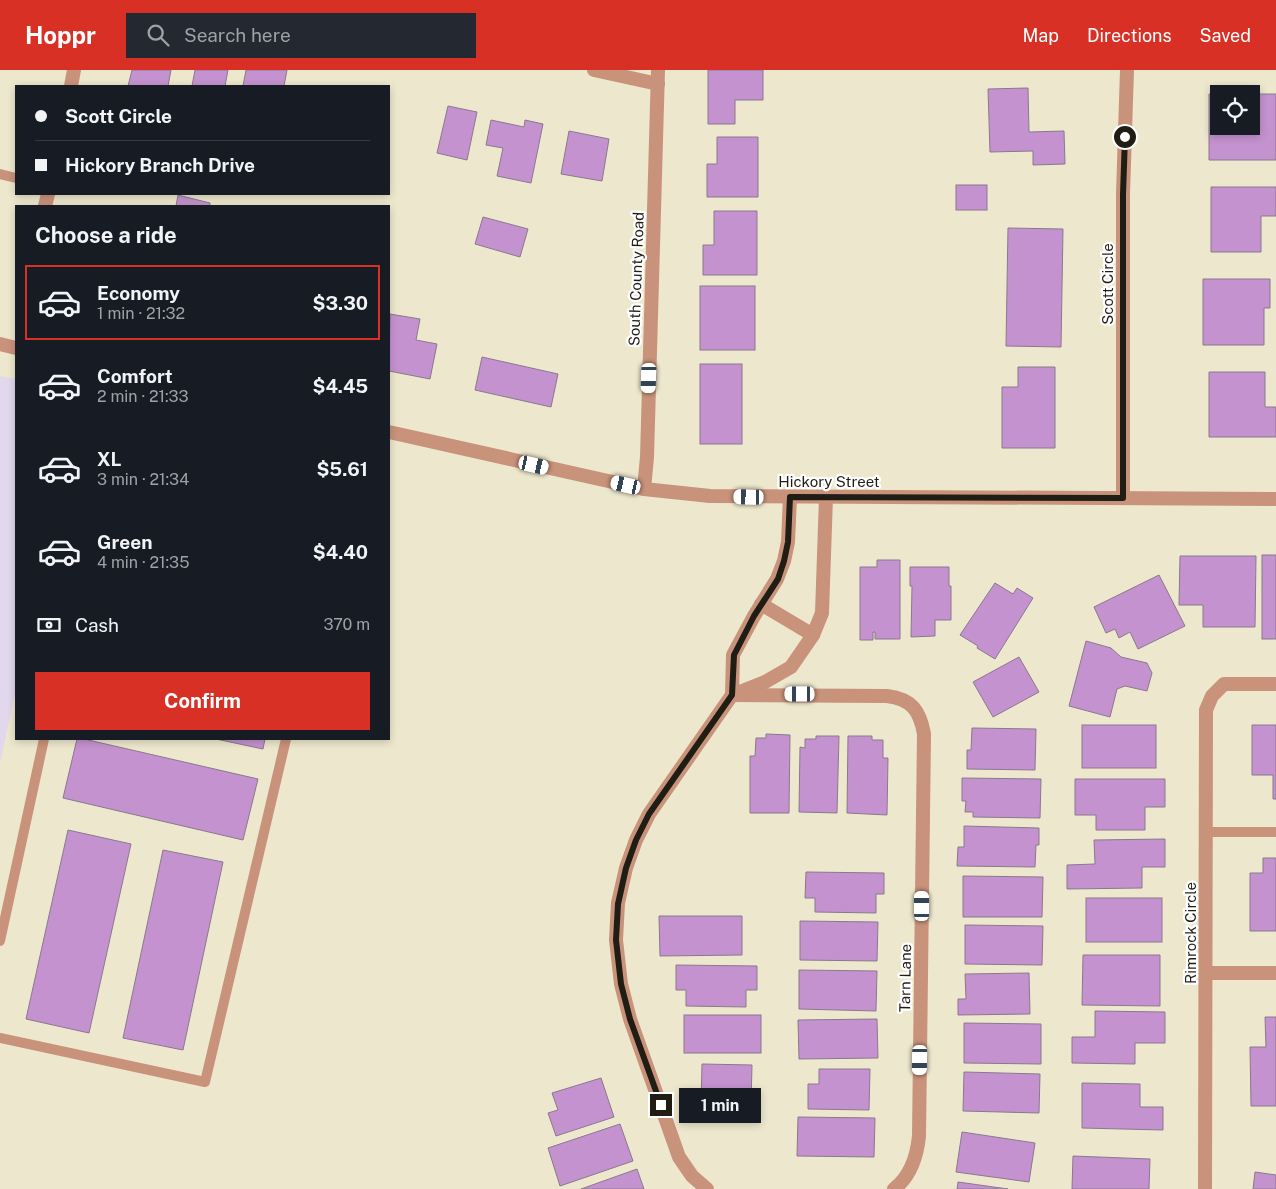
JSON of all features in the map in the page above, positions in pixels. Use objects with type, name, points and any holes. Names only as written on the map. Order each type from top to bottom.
[{"type":"street","points":[[71,85],[74,70]]},
{"type":"street","points":[[594,70],[658,77]]},
{"type":"street","name":"Scott Circle","points":[[1123,498],[1123,194],[1127,70]]},
{"type":"street","name":"South County Road","points":[[644,489],[647,447],[658,77]]},
{"type":"street","points":[[0,344],[15,345]]},
{"type":"street","name":"Hickory Street","points":[[390,432],[644,489],[710,496],[1276,499]]},
{"type":"street","points":[[707,1189],[692,1176],[679,1157],[630,1019],[621,984],[616,940],[618,904],[626,868],[636,840],[649,814],[732,695],[734,655],[761,604],[778,579],[784,561],[788,542],[790,497]]},
{"type":"street","points":[[732,695],[765,682],[791,667],[813,635],[822,614],[826,497]]},
{"type":"street","points":[[761,604],[813,635]]},
{"type":"street","name":"Rimrock Circle","points":[[1205,1189],[1206,710],[1212,696],[1224,684],[1276,684]]},
{"type":"street","name":"Tarn Lane","points":[[732,695],[887,696],[903,700],[916,710],[922,720],[924,734],[919,1136],[914,1162],[897,1186]]},
{"type":"street","points":[[1206,973],[1276,973]]},
{"type":"lane","points":[[0,174],[15,178]]},
{"type":"lane","points":[[0,940],[44,740]]},
{"type":"lane","points":[[0,1038],[206,1082],[286,740]]},
{"type":"lane","points":[[1206,832],[1276,832]]},
{"type":"shaded area","points":[[0,376],[15,379],[15,695],[0,763]]},
{"type":"building","points":[[132,70],[171,70],[168,85],[128,85]]},
{"type":"building","points":[[195,70],[228,70],[225,85],[192,85]]},
{"type":"building","points":[[246,70],[287,70],[284,85],[243,85]]},
{"type":"building","points":[[708,70],[763,70],[763,100],[735,100],[735,124],[708,124]]},
{"type":"building","points":[[1028,88],[1029,132],[1064,131],[1065,164],[1033,165],[1033,151],[990,152],[988,89]]},
{"type":"building","points":[[1209,94],[1210,135],[1260,135],[1260,94],[1276,94],[1276,160],[1209,160]]},
{"type":"building","points":[[448,106],[477,112],[467,160],[437,153]]},
{"type":"building","points":[[491,120],[524,127],[525,120],[543,124],[531,183],[497,176],[503,148],[486,145]]},
{"type":"building","points":[[569,131],[609,139],[602,181],[561,174]]},
{"type":"building","points":[[717,137],[758,137],[758,197],[707,197],[707,164],[717,164]]},
{"type":"building","points":[[956,185],[987,185],[987,210],[956,210]]},
{"type":"building","points":[[1211,187],[1276,187],[1276,216],[1261,216],[1261,252],[1211,252]]},
{"type":"building","points":[[178,195],[210,203],[210,205],[176,205]]},
{"type":"building","points":[[714,211],[757,211],[757,275],[703,275],[703,245],[714,245]]},
{"type":"building","points":[[483,217],[528,229],[520,257],[475,244]]},
{"type":"building","points":[[1008,228],[1063,229],[1061,347],[1006,346]]},
{"type":"building","points":[[1203,279],[1270,279],[1270,308],[1264,308],[1264,345],[1203,345]]},
{"type":"building","points":[[700,286],[755,286],[755,350],[700,350]]},
{"type":"building","points":[[390,314],[420,319],[416,340],[437,344],[430,379],[390,371]]},
{"type":"building","points":[[482,357],[558,374],[551,407],[475,390]]},
{"type":"building","points":[[700,364],[742,364],[742,444],[700,444]]},
{"type":"building","points":[[1018,367],[1055,367],[1055,448],[1002,448],[1002,387],[1018,387]]},
{"type":"building","points":[[1209,372],[1265,372],[1265,407],[1276,407],[1276,437],[1209,437]]},
{"type":"building","points":[[1262,555],[1276,555],[1276,639],[1262,639]]},
{"type":"building","points":[[1180,556],[1256,556],[1255,627],[1203,627],[1203,605],[1179,605]]},
{"type":"building","points":[[877,560],[900,560],[900,639],[875,639],[875,632],[873,632],[873,640],[860,640],[860,567],[877,567]]},
{"type":"building","points":[[910,567],[949,567],[951,620],[935,620],[935,636],[911,637],[912,586],[910,586]]},
{"type":"building","points":[[1159,575],[1185,626],[1138,649],[1130,632],[1119,638],[1115,629],[1106,633],[1094,607]]},
{"type":"building","points":[[995,583],[1013,594],[1017,588],[1033,598],[995,659],[960,635]]},
{"type":"building","points":[[1086,641],[1111,648],[1121,657],[1147,663],[1152,673],[1147,691],[1125,686],[1117,689],[1110,717],[1069,706]]},
{"type":"building","points":[[1019,657],[1039,692],[993,717],[973,682]]},
{"type":"building","points":[[1082,725],[1156,725],[1156,768],[1082,768]]},
{"type":"building","points":[[1252,725],[1276,725],[1276,799],[1273,799],[1273,775],[1252,775]]},
{"type":"building","points":[[972,728],[1036,729],[1035,770],[967,769],[967,750],[971,750]]},
{"type":"building","points":[[766,734],[790,735],[789,813],[750,813],[750,756],[755,756],[756,738],[766,738]]},
{"type":"building","points":[[816,736],[839,736],[837,813],[799,812],[800,747],[805,748],[805,739],[816,739]]},
{"type":"building","points":[[848,736],[872,736],[872,740],[883,740],[883,758],[888,758],[887,815],[847,813]]},
{"type":"building","points":[[77,740],[88,740],[258,779],[243,840],[63,798]]},
{"type":"building","points":[[221,740],[265,740],[263,749]]},
{"type":"building","points":[[962,778],[1041,779],[1040,818],[973,817],[973,812],[965,812],[966,801],[962,801]]},
{"type":"building","points":[[1075,779],[1165,779],[1165,807],[1145,807],[1145,830],[1096,830],[1096,815],[1075,815]]},
{"type":"building","points":[[964,826],[1039,828],[1039,845],[1036,845],[1035,867],[957,866],[958,847],[964,847]]},
{"type":"building","points":[[68,830],[131,844],[89,1033],[26,1019]]},
{"type":"building","points":[[1165,839],[1165,867],[1142,867],[1142,888],[1067,889],[1067,865],[1095,864],[1094,840]]},
{"type":"building","points":[[163,850],[223,862],[183,1050],[123,1038]]},
{"type":"building","points":[[1263,858],[1276,858],[1276,931],[1250,931],[1250,873],[1263,873]]},
{"type":"building","points":[[806,872],[884,873],[884,894],[876,894],[876,913],[815,912],[815,898],[805,898]]},
{"type":"building","points":[[963,876],[1043,877],[1042,917],[963,917]]},
{"type":"building","points":[[1086,898],[1162,898],[1162,942],[1086,942]]},
{"type":"building","points":[[659,916],[742,916],[742,955],[660,956]]},
{"type":"building","points":[[800,921],[878,922],[877,961],[800,960]]},
{"type":"building","points":[[965,925],[1043,926],[1042,965],[965,964]]},
{"type":"building","points":[[1083,955],[1160,955],[1160,1006],[1082,1005]]},
{"type":"building","points":[[676,965],[757,966],[757,990],[746,990],[746,1007],[686,1006],[686,990],[676,990]]},
{"type":"building","points":[[799,970],[877,971],[876,1011],[799,1009]]},
{"type":"building","points":[[1029,973],[1030,1014],[958,1015],[958,999],[966,999],[965,974]]},
{"type":"building","points":[[1095,1011],[1165,1012],[1165,1043],[1135,1043],[1135,1064],[1072,1063],[1072,1037],[1095,1037]]},
{"type":"building","points":[[684,1015],[761,1015],[761,1053],[684,1053]]},
{"type":"building","points":[[1265,1017],[1276,1017],[1276,1106],[1251,1106],[1250,1047],[1266,1047]]},
{"type":"building","points":[[877,1019],[878,1058],[799,1059],[798,1020]]},
{"type":"building","points":[[964,1023],[1041,1024],[1041,1064],[964,1063]]},
{"type":"building","points":[[702,1064],[752,1065],[751,1105],[701,1104]]},
{"type":"building","points":[[819,1069],[870,1069],[869,1110],[808,1109],[808,1084],[819,1084]]},
{"type":"building","points":[[964,1072],[1040,1074],[1039,1113],[963,1111]]},
{"type":"building","points":[[601,1078],[614,1117],[556,1136],[548,1113],[558,1110],[552,1093]]},
{"type":"building","points":[[1082,1083],[1140,1084],[1140,1107],[1163,1107],[1163,1130],[1082,1128]]},
{"type":"building","points":[[798,1117],[875,1118],[874,1157],[797,1156]]},
{"type":"building","points":[[620,1124],[633,1161],[560,1186],[548,1148]]},
{"type":"building","points":[[962,1132],[1035,1143],[1029,1182],[956,1172]]},
{"type":"building","points":[[1073,1156],[1150,1159],[1149,1189],[1072,1189]]},
{"type":"building","points":[[637,1169],[644,1189],[581,1189]]},
{"type":"building","points":[[1255,1172],[1276,1175],[1276,1189],[1253,1189]]},
{"type":"building","points":[[958,1182],[1008,1189],[957,1189]]},
{"type":"route","points":[[661,1105],[630,1019],[621,984],[616,940],[618,904],[626,868],[636,840],[649,814],[732,695],[734,655],[754,616],[778,579],[784,561],[788,542],[790,497],[1123,498],[1123,194],[1125,137]]}]
